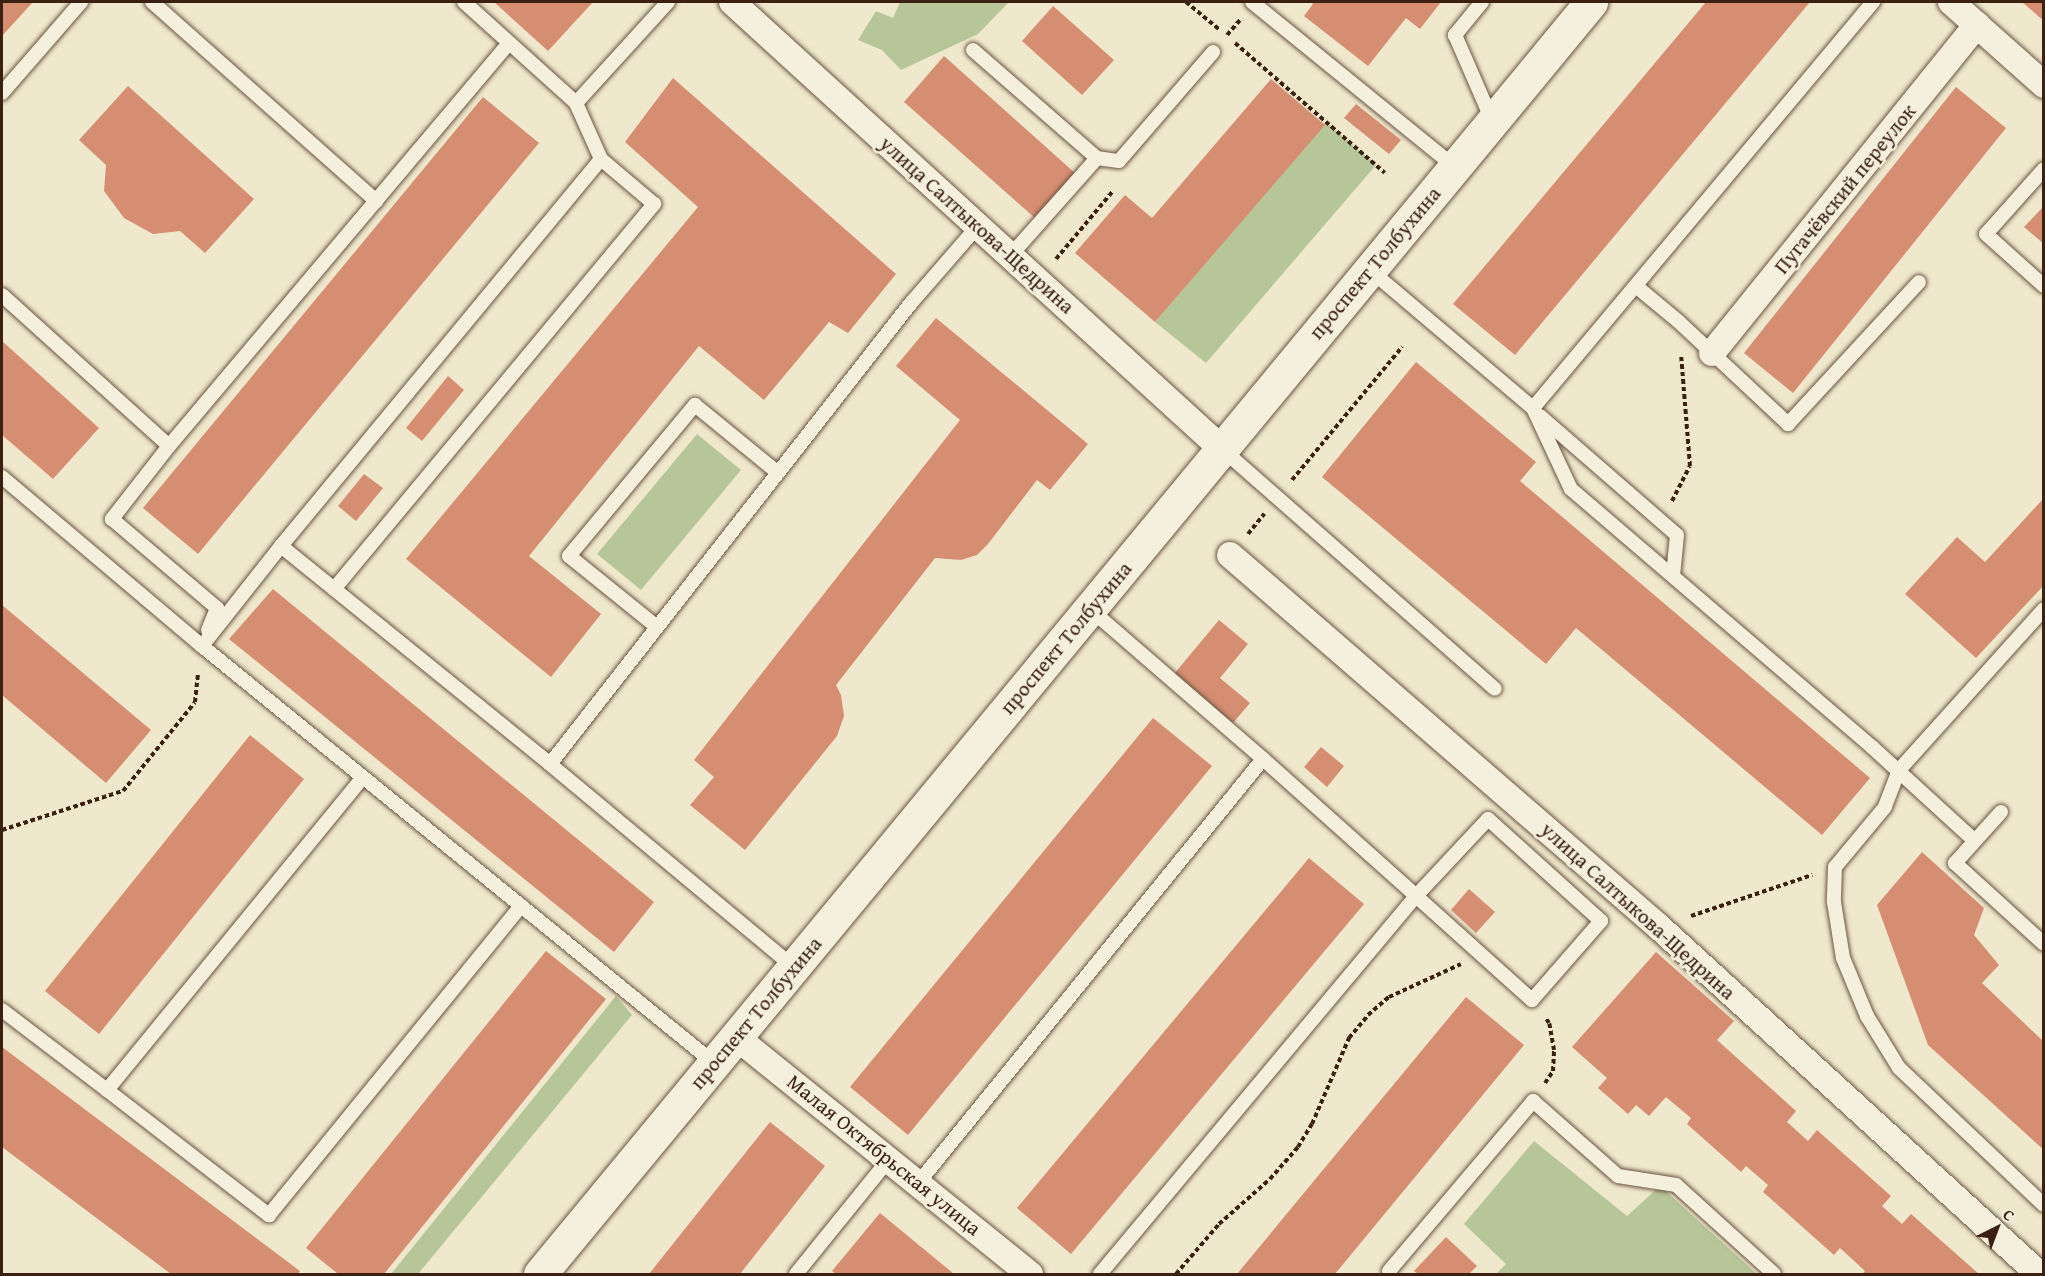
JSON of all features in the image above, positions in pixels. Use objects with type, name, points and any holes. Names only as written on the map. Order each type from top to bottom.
[{"type":"main road","name":"проспект Толбухина","points":[[540,1275],[1591,2]]},
{"type":"street","name":"улица Салтыкова-Щедрина","points":[[732,2],[1222,449]]},
{"type":"street","points":[[1951,2],[2043,86]]},
{"type":"street","name":"Пугачёвский переулок","points":[[1712,353],[1977,25]]},
{"type":"street","name":"улица Салтыкова-Щедрина","points":[[1230,555],[1659,927],[2038,1275]]},
{"type":"street","name":"Малая Октябрьская улица","points":[[736,1037],[919,1182],[1030,1275]]},
{"type":"lane","points":[[2,93],[81,2]]},
{"type":"lane","points":[[152,2],[376,201]]},
{"type":"lane","points":[[334,589],[654,204],[601,159],[576,103],[464,2]]},
{"type":"lane","points":[[576,103],[668,2]]},
{"type":"lane","points":[[1253,2],[1455,167]]},
{"type":"lane","points":[[1482,2],[1455,35],[1493,121]]},
{"type":"lane","points":[[1533,408],[1637,287],[1873,2]]},
{"type":"lane","points":[[202,646],[217,608],[112,519],[169,446],[509,43]]},
{"type":"lane","points":[[973,50],[1097,158],[1119,161],[1213,52]]},
{"type":"lane","points":[[1010,256],[1097,158]]},
{"type":"lane","points":[[202,646],[280,546],[601,159]]},
{"type":"lane","points":[[2043,169],[1986,234],[2043,286]]},
{"type":"lane","points":[[550,764],[911,303],[978,226]]},
{"type":"lane","points":[[1370,270],[1533,408],[1677,535],[1673,576]]},
{"type":"lane","points":[[1637,287],[1678,321],[1788,424],[1919,282]]},
{"type":"lane","points":[[2,295],[169,446]]},
{"type":"lane","points":[[657,627],[568,556],[695,405],[778,473]]},
{"type":"lane","points":[[1533,408],[1571,489],[1899,770],[1975,841]]},
{"type":"lane","points":[[1222,449],[1495,689]]},
{"type":"lane","points":[[2,477],[202,646],[714,1063]]},
{"type":"lane","points":[[280,546],[550,764],[794,967]]},
{"type":"lane","points":[[1090,609],[1263,759],[1416,896],[1479,952],[1532,1000],[1601,921],[1488,819],[1416,896],[1100,1275]]},
{"type":"lane","points":[[2043,609],[1899,770],[1885,807],[1835,867],[1834,902],[1843,958],[1867,1016],[1899,1068],[2043,1205]]},
{"type":"lane","points":[[919,1182],[1263,759]]},
{"type":"lane","points":[[107,1090],[363,777]]},
{"type":"lane","points":[[2001,812],[1955,863],[2043,944]]},
{"type":"lane","points":[[2,1010],[269,1215],[521,906]]},
{"type":"lane","points":[[1389,1273],[1533,1101],[1618,1176],[1676,1185],[1774,1275]]},
{"type":"lane","points":[[796,1275],[889,1159]]},
{"type":"path","points":[[1186,2],[1385,173]]},
{"type":"path","points":[[1213,52],[1253,2]]},
{"type":"path","points":[[1037,280],[1113,191]]},
{"type":"path","points":[[1661,522],[1690,466],[1678,321]]},
{"type":"path","points":[[1310,458],[1402,347]]},
{"type":"path","points":[[2,830],[123,791],[195,702],[202,646]]},
{"type":"path","points":[[1659,927],[1835,867]]},
{"type":"path","points":[[1176,1275],[1219,1224],[1270,1179],[1298,1148],[1312,1124],[1349,1038],[1368,1015],[1389,996],[1451,971],[1479,952]]},
{"type":"path","points":[[1532,1000],[1549,1023],[1554,1050],[1553,1071],[1533,1101]]},
{"type":"green space","points":[[900,2],[1009,2],[978,34],[901,70],[882,50],[858,40],[876,11],[893,18]]},
{"type":"green space","points":[[1326,122],[1376,165],[1206,363],[1155,322]]},
{"type":"green space","points":[[697,434],[741,470],[641,590],[597,554]]},
{"type":"green space","points":[[616,996],[632,1015],[418,1274],[391,1274]]},
{"type":"green space","points":[[1534,1141],[1627,1216],[1660,1186],[1757,1274],[1496,1274],[1506,1264],[1464,1224]]},
{"type":"building","points":[[2,2],[33,2],[2,36]]},
{"type":"building","points":[[494,2],[593,2],[548,51]]},
{"type":"building","points":[[1310,2],[1441,2],[1420,29],[1406,18],[1368,66],[1304,16],[1313,4]]},
{"type":"building","points":[[1706,2],[1810,2],[1515,355],[1453,304]]},
{"type":"building","points":[[2022,2],[2044,2],[2044,21]]},
{"type":"building","points":[[1053,6],[1114,60],[1082,95],[1022,41]]},
{"type":"building","points":[[944,56],[1075,173],[1035,218],[904,102]]},
{"type":"building","points":[[673,78],[896,274],[848,333],[829,322],[764,400],[699,346],[529,556],[601,614],[551,677],[406,559],[698,207],[625,142]]},
{"type":"building","points":[[1271,79],[1325,125],[1155,322],[1075,253],[1125,195],[1152,218]]},
{"type":"building","points":[[128,86],[254,199],[205,253],[180,231],[153,234],[124,218],[104,191],[106,165],[79,140]]},
{"type":"building","points":[[1956,87],[2006,128],[1793,393],[1744,353]]},
{"type":"building","points":[[483,97],[539,143],[198,554],[143,508]]},
{"type":"building","points":[[1356,104],[1401,140],[1389,154],[1344,118]]},
{"type":"building","points":[[2044,206],[2044,244],[2024,227]]},
{"type":"building","points":[[936,318],[1088,444],[1050,490],[1037,480],[977,555],[961,560],[935,558],[836,685],[841,695],[844,716],[837,736],[745,850],[690,805],[714,777],[694,760],[960,420],[896,366]]},
{"type":"building","points":[[2,341],[99,428],[53,479],[2,435]]},
{"type":"building","points":[[1416,362],[1536,462],[1520,481],[1870,778],[1822,835],[1576,628],[1546,664],[1322,477]]},
{"type":"building","points":[[448,376],[464,390],[422,441],[406,428]]},
{"type":"building","points":[[364,474],[383,488],[356,521],[338,506]]},
{"type":"building","points":[[2044,498],[2044,585],[1976,658],[1905,594],[1957,537],[1985,562]]},
{"type":"building","points":[[273,589],[654,902],[614,952],[229,639]]},
{"type":"building","points":[[2,605],[151,730],[106,783],[2,695]]},
{"type":"building","points":[[1219,620],[1248,644],[1220,678],[1250,703],[1233,723],[1174,674]]},
{"type":"building","points":[[1153,718],[1212,766],[908,1135],[850,1087]]},
{"type":"building","points":[[250,735],[304,779],[99,1034],[45,991]]},
{"type":"building","points":[[1321,747],[1344,766],[1327,787],[1304,767]]},
{"type":"building","points":[[1922,852],[1984,908],[1974,935],[1999,965],[1982,983],[2044,1042],[2044,1150],[1928,1045],[1877,905]]},
{"type":"building","points":[[1309,858],[1364,904],[1071,1254],[1017,1208]]},
{"type":"building","points":[[1469,889],[1495,912],[1476,933],[1451,910]]},
{"type":"building","points":[[546,951],[606,999],[384,1274],[338,1274],[306,1248]]},
{"type":"building","points":[[1656,952],[1734,1021],[1717,1040],[1796,1111],[1787,1122],[1808,1141],[1817,1130],[1891,1196],[1882,1206],[1902,1224],[1911,1214],[1979,1274],[1862,1274],[1865,1271],[1840,1248],[1834,1255],[1763,1192],[1768,1185],[1746,1166],[1741,1172],[1687,1124],[1691,1118],[1666,1097],[1649,1116],[1636,1105],[1628,1114],[1598,1088],[1607,1078],[1572,1047]]},
{"type":"building","points":[[1466,997],[1524,1045],[1335,1274],[1237,1274]]},
{"type":"building","points":[[2,1047],[300,1271],[298,1274],[171,1274],[2,1147]]},
{"type":"building","points":[[770,1122],[825,1166],[740,1274],[649,1274]]},
{"type":"building","points":[[880,1213],[954,1274],[836,1274],[832,1271]]},
{"type":"building","points":[[1446,1237],[1477,1266],[1469,1274],[1418,1274],[1414,1271]]}]
